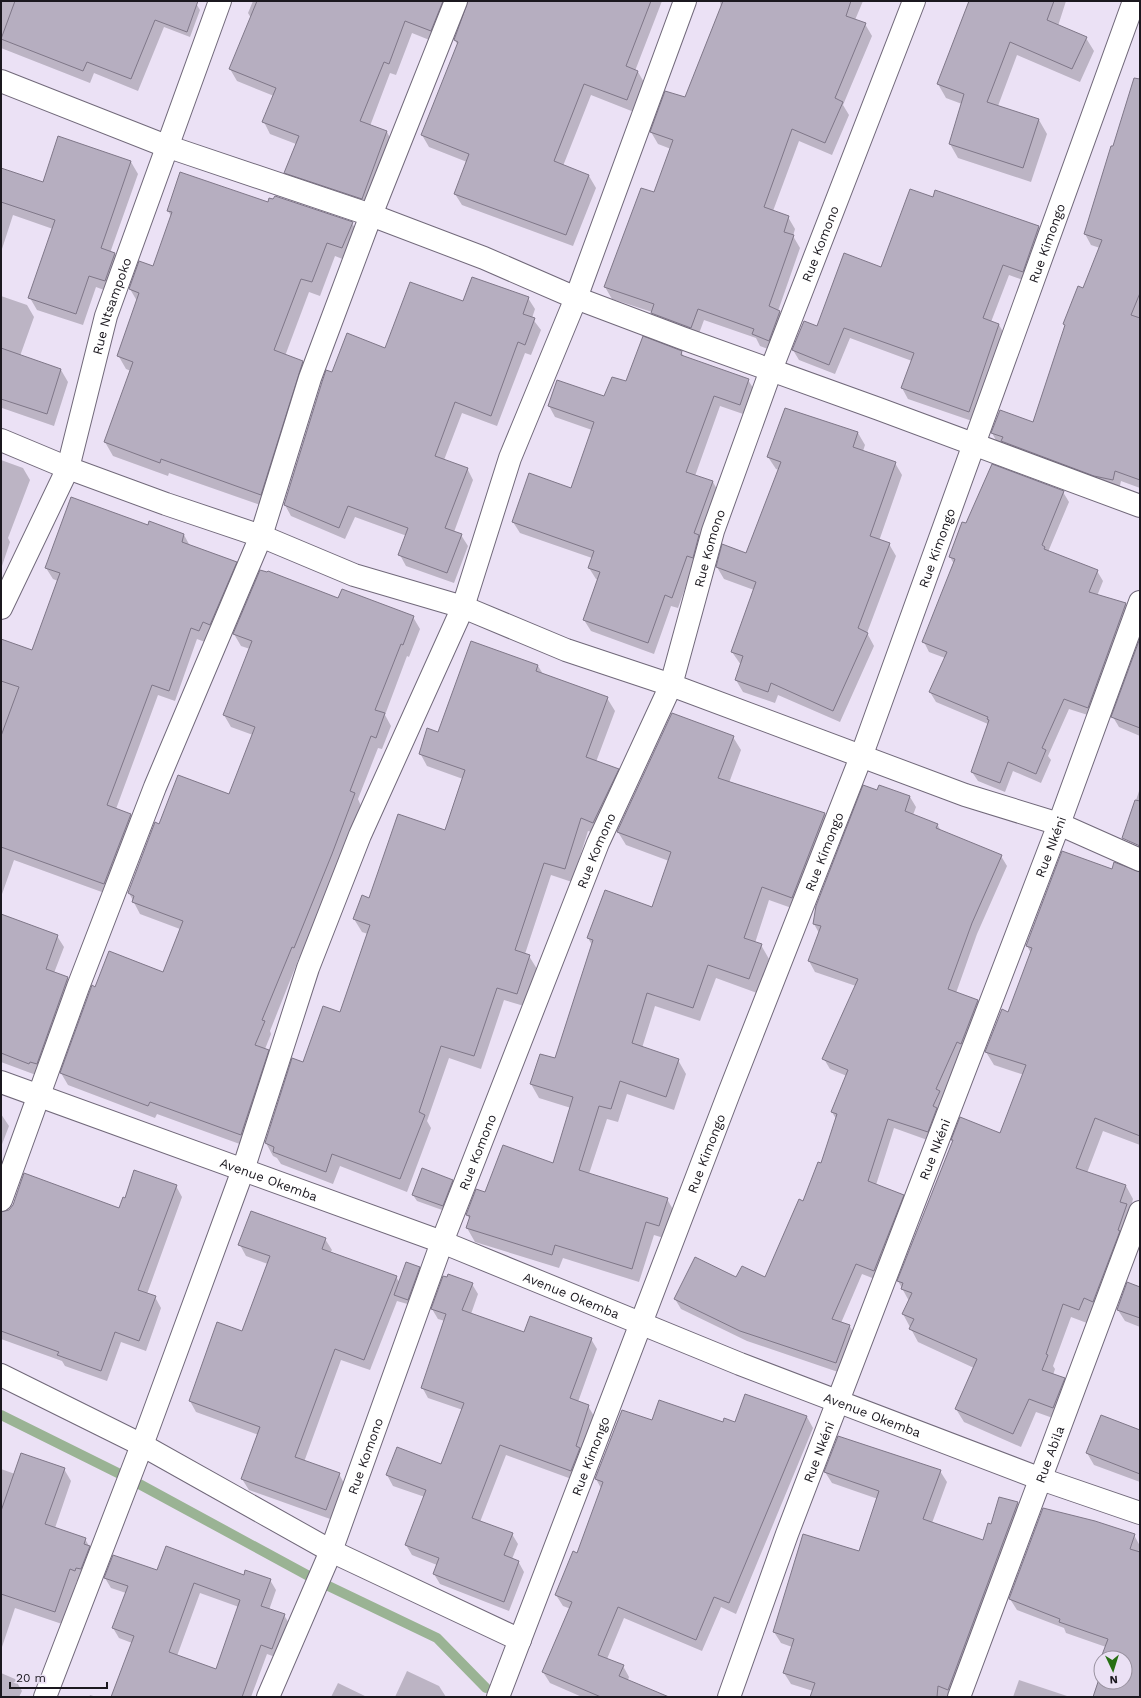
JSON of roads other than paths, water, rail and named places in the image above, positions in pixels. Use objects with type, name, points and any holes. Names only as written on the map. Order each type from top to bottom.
[{"type":"street","name":"Rue Ntsampoko","points":[[1,608],[68,468],[106,316],[166,146],[220,1]]},
{"type":"street","points":[[1,1200],[155,787],[261,536],[310,378],[371,214],[456,1]]},
{"type":"street","points":[[45,1697],[142,1445],[243,1170],[308,968],[360,835],[463,607],[510,458],[576,298],[685,1]]},
{"type":"street","name":"Rue Komono","points":[[268,1697],[331,1551],[442,1242],[598,843],[670,685],[713,532],[771,370],[914,1]]},
{"type":"street","name":"Rue Kimongo","points":[[498,1697],[641,1322],[860,757],[975,445],[1134,1]]},
{"type":"street","points":[[1,81],[166,146],[371,214],[484,258],[576,298],[1140,506]]},
{"type":"street","points":[[1,440],[68,468],[166,504],[261,536],[354,575],[463,607],[566,650],[670,685],[965,795],[1059,824],[1140,860]]},
{"type":"street","name":"Rue Nkéni","points":[[729,1697],[787,1534],[1059,824],[1140,602]]},
{"type":"street","name":"Avenue Okemba","points":[[1,1082],[442,1242],[641,1322],[740,1364],[1041,1479],[1140,1514]]},
{"type":"street","name":"Rue Abila","points":[[959,1697],[1140,1212]]},
{"type":"street","points":[[1,1375],[142,1445],[331,1551],[520,1640]]},
{"type":"waterway","points":[[1,1415],[130,1479],[318,1581],[437,1638],[486,1688]]}]
